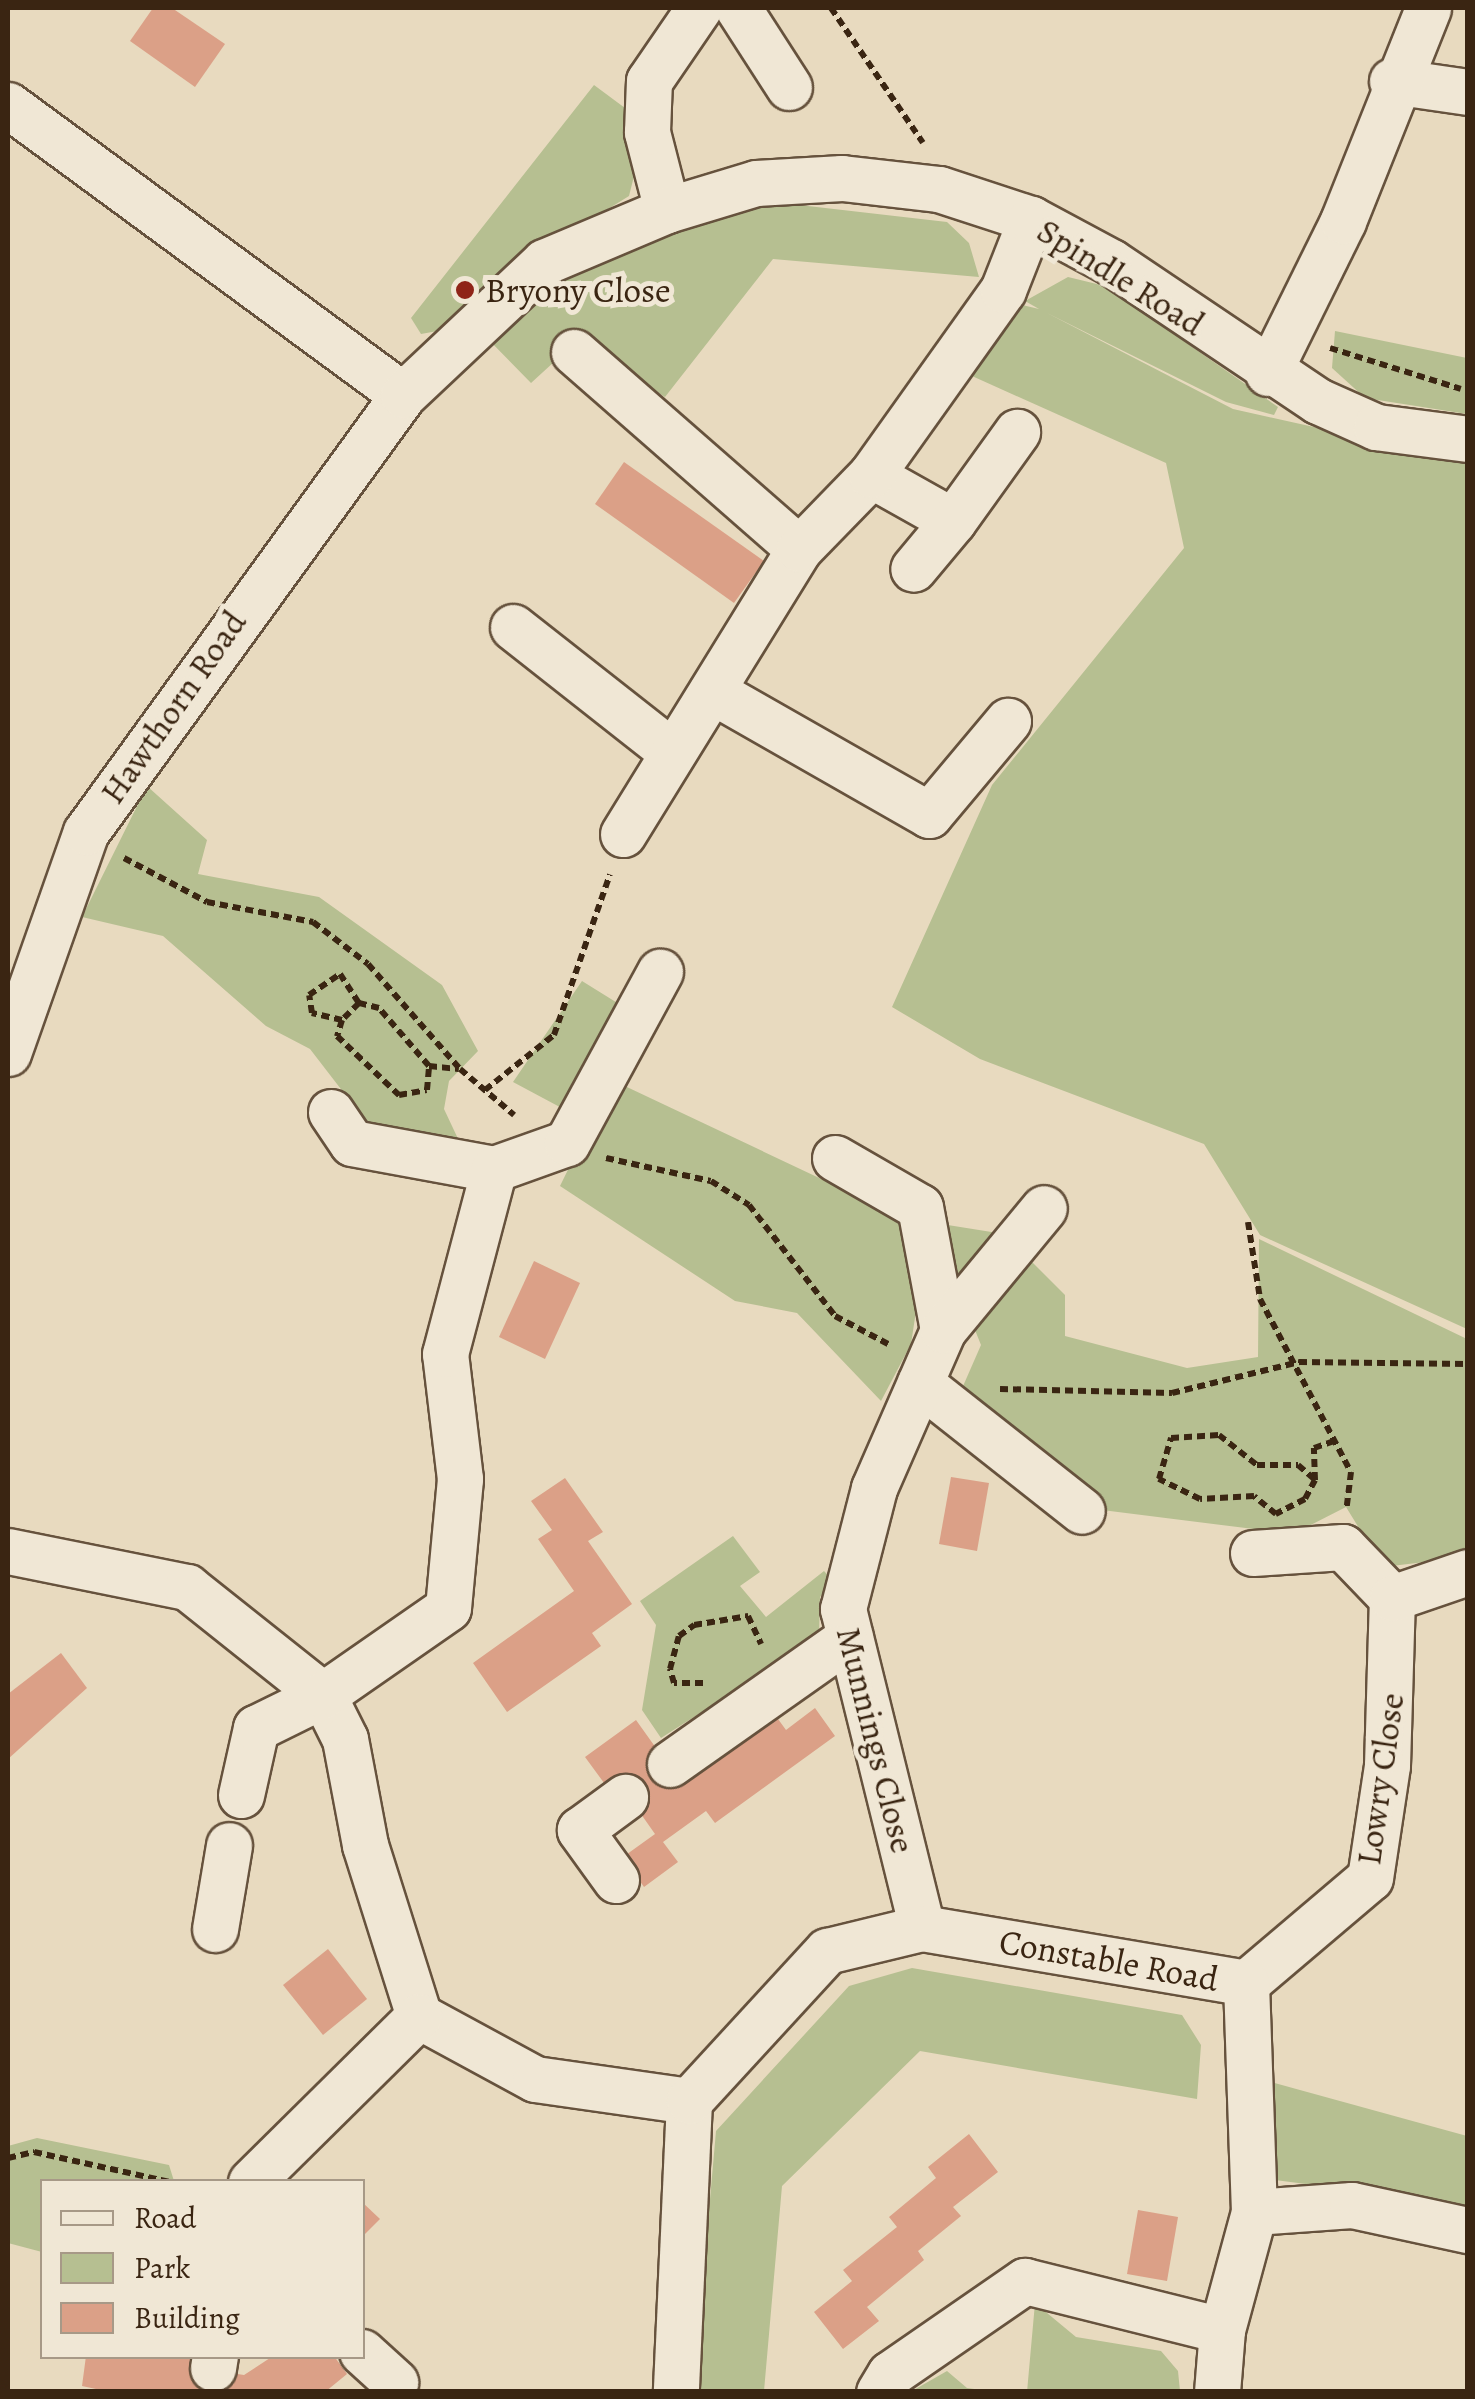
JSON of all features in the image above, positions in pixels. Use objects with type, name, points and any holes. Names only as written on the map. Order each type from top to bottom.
[{"type":"street","points":[[667,210],[648,132],[649,80],[699,8]]},
{"type":"street","points":[[738,8],[789,87]]},
{"type":"street","points":[[1277,354],[1342,221],[1392,81],[1428,8]]},
{"type":"street","points":[[1392,81],[1468,92]]},
{"type":"street","points":[[8,104],[403,395]]},
{"type":"street","name":"Spindle Road","points":[[403,395],[544,262],[667,210],[756,183],[842,178],[939,190],[1031,219],[1277,354],[1376,426],[1468,440]]},
{"type":"street","points":[[622,834],[668,749],[712,692],[799,549],[871,475],[1004,290],[1031,219]]},
{"type":"street","points":[[574,352],[799,549]]},
{"type":"street","name":"Hawthorn Road","points":[[8,1054],[19,1000],[86,832],[403,395]]},
{"type":"street","points":[[913,569],[1018,432]]},
{"type":"street","points":[[871,475],[953,521]]},
{"type":"street","points":[[513,627],[668,749]]},
{"type":"street","points":[[712,692],[928,815],[1008,721]]},
{"type":"street","points":[[330,1112],[352,1144],[494,1169],[567,1143],[660,972]]},
{"type":"street","points":[[835,1158],[920,1206],[930,1360],[1082,1511]]},
{"type":"street","points":[[242,1795],[256,1728],[323,1695],[448,1608],[460,1479],[445,1354],[494,1169]]},
{"type":"street","name":"Munnings Close","points":[[922,1928],[842,1609],[874,1488],[930,1360],[1044,1208]]},
{"type":"street","points":[[1253,1553],[1344,1547],[1392,1598],[1468,1572]]},
{"type":"street","points":[[8,1551],[186,1587],[323,1695],[345,1739],[365,1846],[419,2016],[535,2078],[689,2102],[676,2392]]},
{"type":"street","name":"Lowry Close","points":[[1246,1983],[1370,1878],[1387,1765],[1392,1598]]},
{"type":"street","points":[[670,1764],[767,1658],[850,1637]]},
{"type":"street","points":[[616,1880],[580,1830],[625,1797]]},
{"type":"street","points":[[215,1929],[230,1846]]},
{"type":"street","name":"Constable Road","points":[[689,2102],[826,1951],[922,1928],[1246,1983],[1254,2212],[1222,2330],[1217,2392]]},
{"type":"street","points":[[254,2179],[419,2016]]},
{"type":"street","points":[[1254,2212],[1352,2205],[1468,2230]]},
{"type":"street","points":[[884,2383],[1025,2281],[1222,2330]]},
{"type":"path","points":[[831,8],[920,134],[939,190]]},
{"type":"path","points":[[1277,354],[1468,390]]},
{"type":"path","points":[[86,832],[167,887],[313,922],[368,964],[460,1070],[484,1090],[567,1143],[712,1182],[748,1205],[835,1316],[930,1360]]},
{"type":"path","points":[[484,1090],[554,1035],[622,834]]},
{"type":"path","points":[[342,1020],[312,1014],[310,994],[340,974],[359,1003],[387,1014],[428,1066],[428,1090],[399,1095],[337,1036],[342,1020],[359,1003]]},
{"type":"path","points":[[428,1066],[460,1070]]},
{"type":"path","points":[[1248,1222],[1260,1299],[1299,1362],[1350,1472],[1344,1547]]},
{"type":"path","points":[[993,1388],[1172,1392],[1299,1362],[1468,1364]]},
{"type":"path","points":[[1315,1480],[1298,1466],[1257,1465],[1219,1435],[1171,1438],[1156,1467],[1168,1489],[1200,1499],[1254,1496],[1276,1514],[1295,1511],[1315,1480],[1314,1448],[1337,1440]]},
{"type":"path","points":[[712,1677],[674,1683],[672,1654],[694,1624],[748,1616],[767,1658]]},
{"type":"path","points":[[8,2158],[34,2152],[157,2179]]},
{"type":"green space","points":[[594,85],[625,108],[636,168],[629,196],[529,258],[443,330],[421,334],[411,318]]},
{"type":"green space","points":[[773,202],[947,222],[969,243],[979,277],[773,259],[665,397],[577,341],[531,383],[484,335],[558,272],[654,226]]},
{"type":"green space","points":[[1068,277],[1105,286],[1278,407],[1274,415],[1226,402],[1047,313],[1233,409],[1467,461],[1467,1329],[1260,1235],[1204,1144],[980,1059],[892,1007],[992,785],[1184,548],[1166,463],[972,376],[1014,303],[1039,309],[1025,301]]},
{"type":"green space","points":[[1335,331],[1467,358],[1467,414],[1365,398],[1332,368]]},
{"type":"green space","points":[[147,786],[207,840],[198,874],[319,897],[442,985],[478,1051],[449,1081],[444,1109],[460,1143],[374,1132],[310,1049],[266,1026],[163,936],[82,917]]},
{"type":"green space","points":[[582,981],[619,1004],[593,1071],[904,1218],[1004,1234],[1065,1295],[1065,1336],[1187,1368],[1258,1357],[1259,1239],[1467,1339],[1467,1557],[1383,1567],[1346,1507],[1293,1534],[1102,1510],[960,1393],[981,1345],[971,1320],[918,1298],[911,1344],[881,1401],[797,1313],[735,1301],[560,1186],[586,1133],[571,1113],[513,1082]]},
{"type":"green space","points":[[733,1536],[760,1572],[740,1586],[766,1617],[824,1571],[834,1582],[820,1597],[819,1637],[661,1738],[642,1710],[656,1625],[640,1601]]},
{"type":"green space","points":[[912,1968],[1182,2015],[1201,2045],[1197,2099],[920,2051],[782,2186],[764,2391],[693,2392],[716,2131],[849,1986]]},
{"type":"green space","points":[[1264,2080],[1467,2136],[1467,2205],[1275,2180]]},
{"type":"green space","points":[[37,2138],[169,2165],[173,2179],[40,2179],[40,2251],[8,2243],[8,2146]]},
{"type":"green space","points":[[1035,2303],[1076,2337],[1161,2351],[1178,2371],[1180,2391],[1027,2392]]},
{"type":"green space","points":[[947,2371],[967,2388],[989,2391],[912,2391]]},
{"type":"building","points":[[153,8],[172,8],[225,44],[195,87],[130,41]]},
{"type":"building","points":[[624,462],[764,561],[734,603],[595,504]]},
{"type":"building","points":[[534,1261],[580,1283],[545,1359],[499,1337]]},
{"type":"building","points":[[951,1477],[989,1483],[977,1551],[939,1544]]},
{"type":"building","points":[[565,1478],[603,1532],[588,1541],[632,1604],[592,1633],[601,1646],[507,1712],[473,1663],[574,1591],[538,1539],[552,1530],[531,1501]]},
{"type":"building","points":[[61,1653],[87,1688],[8,1759],[8,1694]]},
{"type":"building","points":[[770,1708],[786,1730],[815,1708],[835,1736],[715,1823],[706,1811],[663,1842],[678,1862],[644,1887],[623,1857],[655,1834],[617,1780],[607,1787],[585,1757],[636,1720],[676,1776]]},
{"type":"building","points":[[328,1949],[367,1999],[323,2035],[283,1985]]},
{"type":"building","points":[[969,2134],[998,2172],[953,2207],[961,2216],[918,2251],[924,2260],[867,2307],[879,2321],[843,2349],[814,2312],[852,2281],[843,2270],[897,2227],[889,2217],[936,2178],[928,2167]]},
{"type":"building","points":[[365,2205],[380,2219],[365,2234]]},
{"type":"building","points":[[1138,2210],[1178,2217],[1167,2281],[1127,2274]]},
{"type":"building","points":[[86,2359],[200,2359],[199,2368],[244,2375],[268,2359],[336,2359],[347,2374],[325,2392],[110,2392],[82,2386]]},
{"type":"place","name":"Bryony Close","points":[[465,290]]}]
